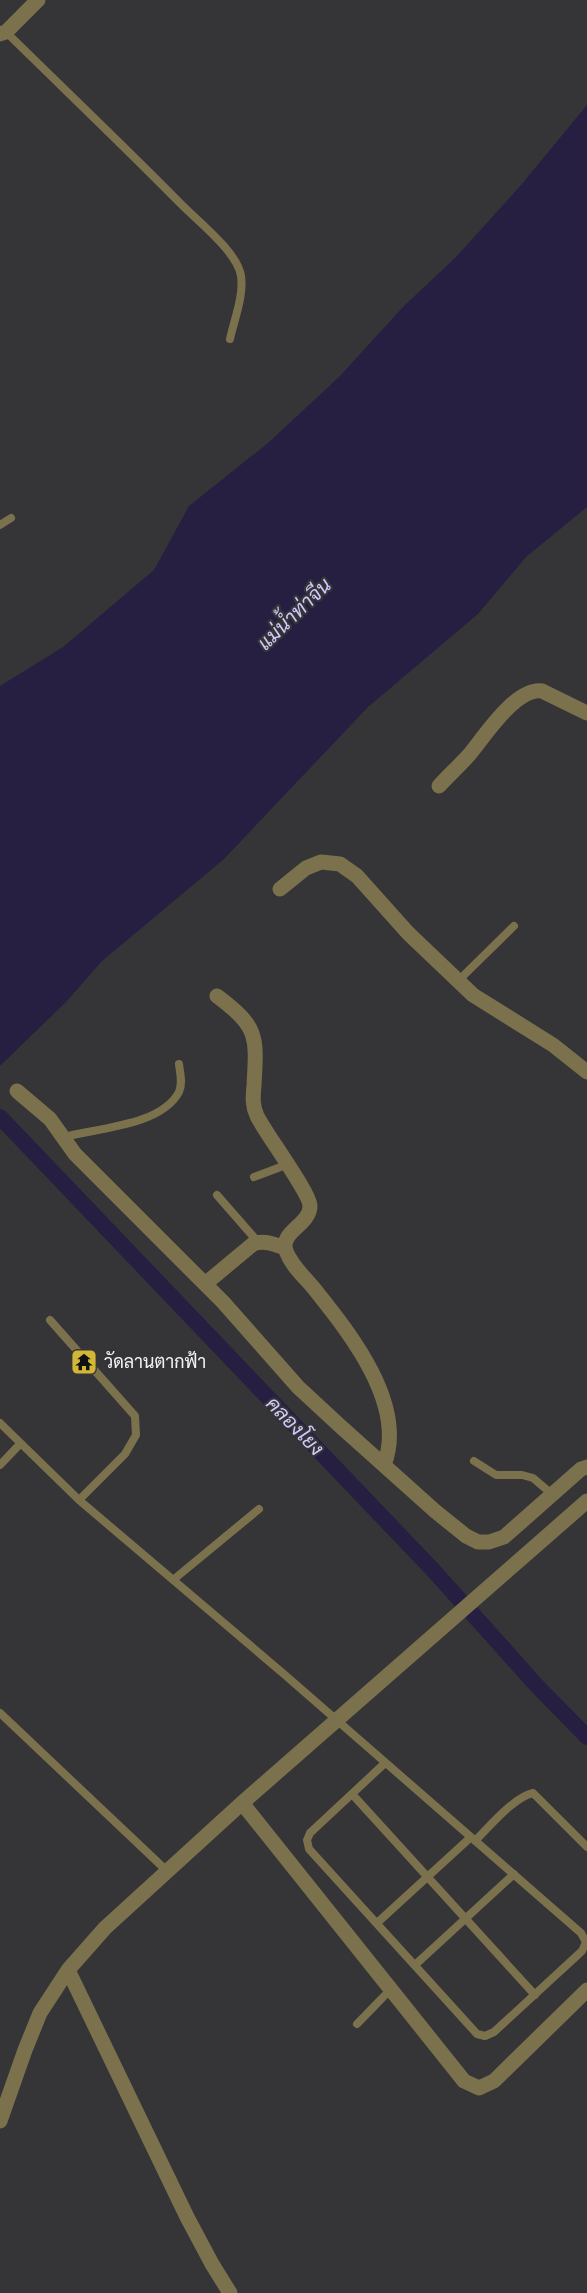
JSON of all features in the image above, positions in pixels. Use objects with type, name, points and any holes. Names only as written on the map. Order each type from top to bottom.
[{"type":"street","points":[[3,33],[38,0]]},
{"type":"street","points":[[439,786],[469,755],[486,731],[514,702],[525,695],[536,690],[542,691],[587,714]]},
{"type":"street","points":[[280,889],[306,868],[321,862],[340,864],[357,876],[408,933],[473,995],[553,1045],[587,1072]]},
{"type":"street","points":[[217,996],[240,1014],[249,1025],[255,1042],[252,1102],[256,1115],[286,1165],[305,1191],[310,1205],[308,1218],[286,1239],[285,1248],[291,1261],[342,1324],[383,1395],[389,1415],[390,1433],[389,1451],[384,1465]]},
{"type":"street","points":[[17,1091],[50,1119],[81,1160],[205,1284],[298,1387],[466,1536],[478,1542],[489,1542],[504,1537],[587,1467]]},
{"type":"street","points":[[205,1284],[253,1244],[258,1242],[285,1248]]},
{"type":"street","points":[[0,2121],[40,2013],[68,1970],[105,1928],[242,1803],[587,1501]]},
{"type":"street","points":[[242,1803],[464,2081],[479,2088],[494,2081],[587,1990]]},
{"type":"street","points":[[68,1970],[187,2217],[230,2293]]},
{"type":"lane","points":[[3,33],[166,189],[219,242],[237,264],[241,276],[240,291],[230,339]]},
{"type":"lane","points":[[0,525],[11,518]]},
{"type":"lane","points":[[458,981],[514,926]]},
{"type":"lane","points":[[64,1137],[144,1119],[167,1106],[179,1091],[182,1080],[179,1064]]},
{"type":"lane","points":[[254,1177],[286,1165]]},
{"type":"lane","points":[[217,1195],[258,1242]]},
{"type":"lane","points":[[50,1320],[135,1416],[136,1435],[125,1454],[79,1500]]},
{"type":"lane","points":[[0,1423],[79,1500],[173,1580],[514,1874],[581,1933],[586,1942],[582,1951],[494,2032],[485,2036],[477,2034],[309,1849],[307,1840],[310,1833],[385,1763]]},
{"type":"lane","points":[[0,1465],[20,1444]]},
{"type":"lane","points":[[474,1461],[496,1475],[522,1475],[533,1478],[553,1495]]},
{"type":"lane","points":[[173,1580],[259,1509]]},
{"type":"lane","points":[[0,1713],[167,1871]]},
{"type":"lane","points":[[377,1923],[427,1877],[525,1795],[533,1793],[587,1847]]},
{"type":"lane","points":[[352,1794],[535,1995]]},
{"type":"lane","points":[[415,1965],[514,1874]]},
{"type":"lane","points":[[357,2024],[391,1989]]},
{"type":"water","name":"แม่น้ำท่าจีน","points":[[587,105],[587,507],[526,557],[478,614],[368,707],[224,859],[101,962],[67,1001],[0,1066],[0,686],[63,647],[154,570],[189,506],[268,443],[339,377],[404,306],[457,256],[521,185]]},
{"type":"waterway","name":"คลองโยง","points":[[0,1117],[433,1570],[538,1687],[587,1737]]},
{"type":"place","name":"วัดลานตากฟ้า","points":[[84,1362]]}]
